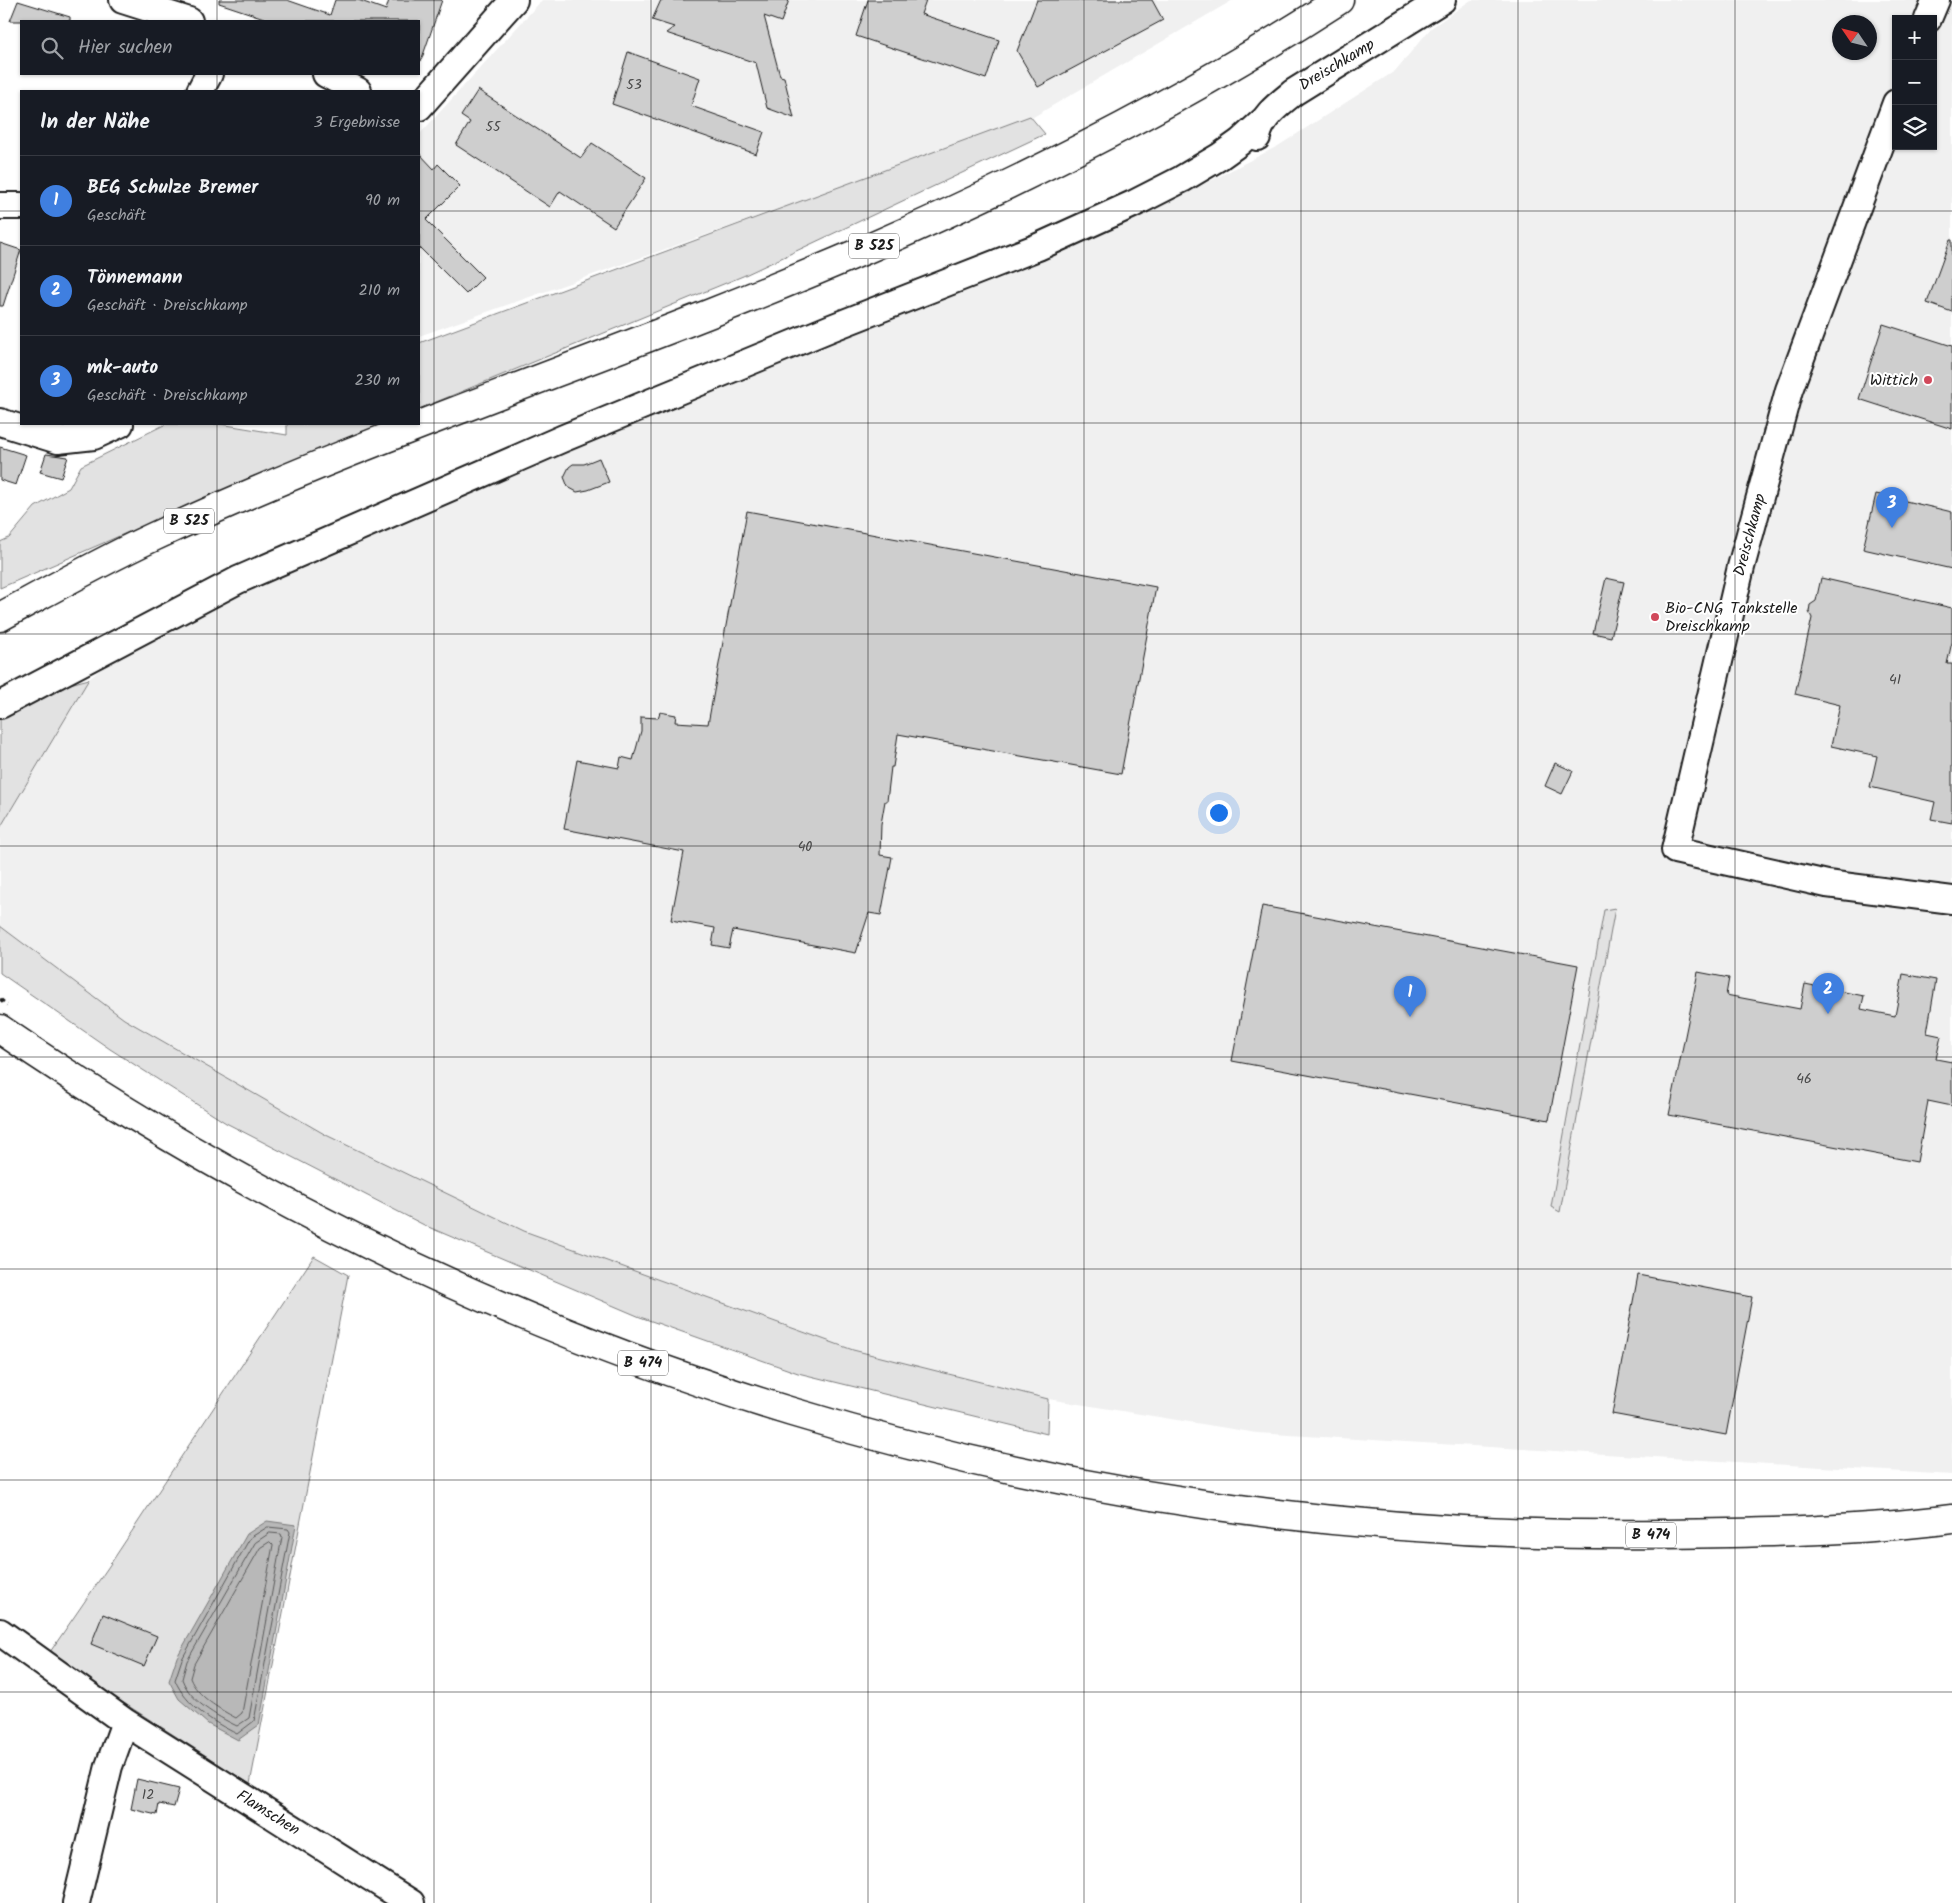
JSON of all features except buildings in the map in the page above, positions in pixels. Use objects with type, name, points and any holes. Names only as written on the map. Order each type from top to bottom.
[{"type":"main road","name":"B 525","points":[[0,617],[120,553],[216,509],[384,440],[868,249],[957,208],[1189,91],[1258,51],[1339,0]]},
{"type":"main road","name":"B 474","points":[[7,1020],[134,1116],[272,1197],[410,1266],[515,1313],[658,1369],[797,1415],[891,1442],[1070,1482],[1177,1501],[1298,1518],[1429,1529],[1597,1535],[1734,1534],[1902,1525],[1952,1519]]},
{"type":"street","points":[[123,0],[187,20]]},
{"type":"street","points":[[420,106],[514,0]]},
{"type":"street","name":"Dreischkamp","points":[[1256,149],[1257,134],[1263,121],[1276,106],[1294,92],[1442,0]]},
{"type":"street","points":[[1930,15],[1936,0]]},
{"type":"street","points":[[201,90],[208,75]]},
{"type":"street","points":[[328,75],[356,90]]},
{"type":"street","name":"Dreischkamp","points":[[1895,105],[1789,390],[1742,567],[1675,850],[1827,884],[1952,900]]},
{"type":"street","points":[[0,705],[238,580],[564,438],[831,328],[1038,247],[1124,208],[1182,179],[1219,157],[1240,142],[1263,121]]},
{"type":"street","points":[[0,206],[20,206]]},
{"type":"street","points":[[0,422],[58,440],[94,436],[118,425]]},
{"type":"street","name":"Flamschen","points":[[0,1632],[125,1722],[411,1903]]},
{"type":"street","points":[[76,1903],[109,1766],[125,1722]]},
{"type":"path","points":[[0,1000],[7,1020]]},
{"type":"shaded area","points":[[542,0],[1233,0],[1023,123],[420,336],[420,134]]},
{"type":"shaded area","points":[[1471,0],[1952,0],[1952,1475],[1257,1433],[1048,1399],[853,1350],[524,1231],[326,1135],[124,1019],[0,926],[0,828],[88,680],[140,636],[405,516],[839,336],[1040,260],[1154,210],[1278,146],[1395,71],[1431,28]]},
{"type":"shaded area","points":[[1030,116],[1045,134],[743,276],[420,409],[420,343]]},
{"type":"shaded area","points":[[164,425],[226,425],[287,435],[287,425],[381,425],[296,459],[0,588],[0,542],[9,538],[35,507],[69,488],[81,466]]},
{"type":"shaded area","points":[[89,679],[0,828],[0,715],[47,690]]},
{"type":"shaded area","points":[[1615,908],[1560,1212],[1551,1207],[1604,910]]},
{"type":"shaded area","points":[[0,926],[124,1019],[326,1135],[524,1231],[853,1350],[1048,1399],[1047,1434],[798,1373],[640,1317],[426,1226],[226,1123],[110,1049],[0,973]]},
{"type":"shaded area","points":[[314,1256],[348,1275],[250,1784],[116,1698],[50,1652]]},
{"type":"water","points":[[267,1521],[296,1525],[259,1725],[238,1740],[208,1724],[179,1699],[169,1681],[177,1657],[247,1534]]},
{"type":"place","name":"Wittich","points":[[1928,380]]},
{"type":"place","name":"mk-auto","points":[[1892,528]]},
{"type":"place","name":"Bio-CNG Tankstelle Dreischkamp","points":[[1655,617]]},
{"type":"place","name":"Tönnemann","points":[[1828,1014]]},
{"type":"place","name":"BEG Schulze Bremer","points":[[1410,1017]]}]
